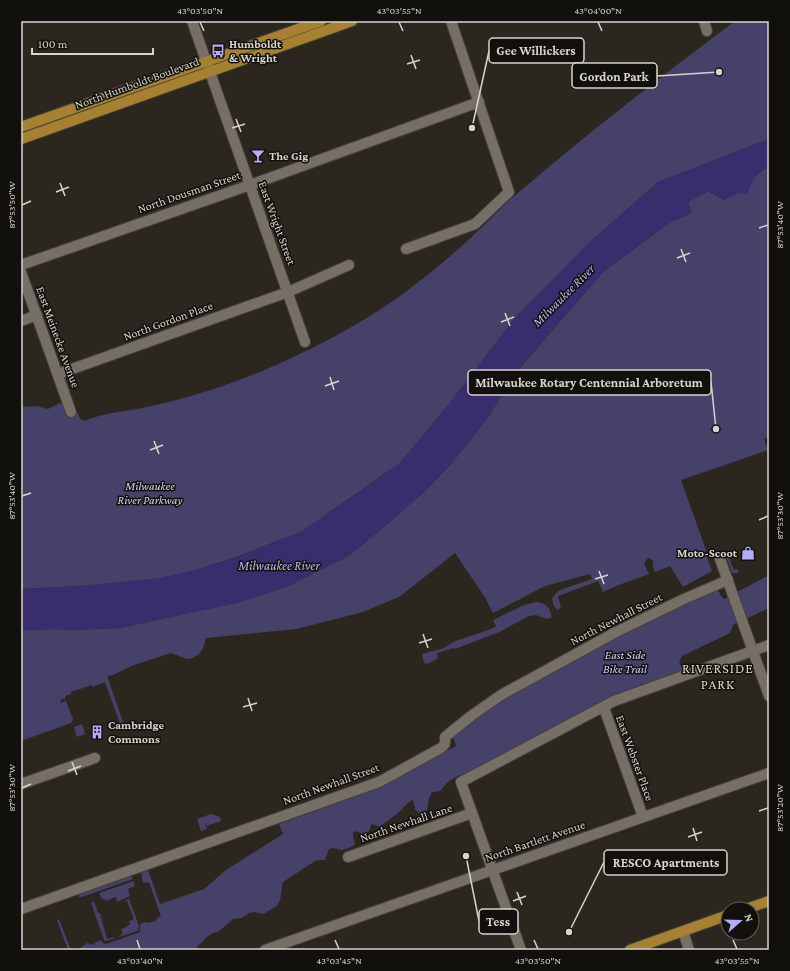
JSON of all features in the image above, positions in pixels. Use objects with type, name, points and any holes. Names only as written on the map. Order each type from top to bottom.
[{"type":"main road","name":"North Humboldt Boulevard","points":[[21,139],[321,21]]},
{"type":"main road","name":"North Humboldt Boulevard","points":[[21,127],[352,21]]},
{"type":"main road","points":[[630,950],[720,918]]},
{"type":"street","name":"East Wright Street","points":[[192,21],[305,342]]},
{"type":"street","points":[[406,249],[475,224],[509,192],[451,21]]},
{"type":"street","points":[[704,21],[707,31]]},
{"type":"street","name":"North Dousman Street","points":[[21,265],[250,185],[479,102]]},
{"type":"street","name":"North Gordon Place","points":[[58,374],[288,292],[349,265]]},
{"type":"street","name":"East Meinecke Avenue","points":[[21,272],[71,412]]},
{"type":"street","points":[[21,321],[37,315]]},
{"type":"street","points":[[720,559],[769,696]]},
{"type":"street","name":"North Newhall Street","points":[[21,909],[379,782],[441,748],[445,744],[445,737],[471,716],[502,695],[616,632],[684,599],[728,580]]},
{"type":"street","points":[[521,950],[461,782],[604,708],[614,701],[769,645]]},
{"type":"street","name":"East Webster Place","points":[[604,708],[642,816]]},
{"type":"street","points":[[21,784],[95,758]]},
{"type":"street","name":"North Bartlett Avenue","points":[[265,950],[642,816],[769,773]]},
{"type":"street","name":"North Newhall Lane","points":[[348,857],[472,814]]},
{"type":"street","points":[[683,931],[690,950]]},
{"type":"green space","name":"Milwaukee River Parkway","points":[[735,21],[769,21],[769,139],[658,182],[590,242],[514,319],[450,403],[400,463],[301,532],[239,556],[199,569],[159,579],[80,586],[21,589],[21,407],[37,406],[48,409],[60,403],[62,404],[66,416],[78,413],[80,419],[85,421],[105,414],[138,409],[212,390],[296,356],[336,336],[372,315],[420,281],[465,243],[508,202],[567,152]]},
{"type":"green space","points":[[769,168],[769,437],[764,439],[768,450],[681,480],[712,571],[683,587],[670,566],[655,572],[653,561],[650,558],[644,563],[649,574],[603,592],[598,581],[558,596],[561,608],[557,610],[552,599],[556,593],[560,590],[592,579],[590,574],[545,586],[493,613],[486,599],[455,553],[399,597],[363,612],[296,629],[206,638],[200,653],[193,658],[187,659],[171,653],[134,665],[113,675],[107,676],[124,725],[121,726],[105,682],[93,687],[92,685],[71,692],[71,694],[65,696],[66,698],[60,700],[61,703],[66,701],[73,719],[71,723],[21,741],[21,630],[120,628],[240,602],[286,587],[350,555],[425,491],[452,463],[489,416],[504,391],[525,362],[604,271],[671,222],[692,213],[688,202],[708,191],[724,200],[750,187],[757,174],[762,170]]},
{"type":"green space","points":[[729,555],[734,570],[737,569],[739,573],[732,573],[726,556]]},
{"type":"green space","name":"East Side Bike Trail","points":[[769,575],[769,608],[733,625],[730,633],[682,656],[679,662],[683,669],[680,674],[667,676],[645,685],[642,684],[633,690],[596,704],[470,775],[463,774],[454,778],[437,792],[432,792],[429,798],[427,810],[421,815],[415,809],[413,800],[380,827],[372,824],[366,834],[363,835],[357,831],[353,833],[355,843],[353,846],[342,850],[333,848],[329,849],[325,860],[315,861],[283,882],[280,900],[277,906],[263,914],[255,912],[249,913],[242,918],[233,919],[218,932],[215,932],[206,938],[197,947],[197,950],[78,950],[87,943],[95,945],[94,943],[101,940],[106,944],[140,932],[140,924],[156,921],[157,918],[161,916],[149,882],[143,883],[141,872],[148,870],[160,904],[204,889],[226,870],[283,834],[279,824],[365,793],[456,746],[453,737],[462,728],[499,702],[605,643],[662,614],[718,590],[724,599]]},
{"type":"green space","points":[[536,602],[542,603],[550,609],[551,618],[547,619],[536,615],[529,616],[499,632],[455,649],[437,653],[438,658],[425,664],[422,654],[444,648],[453,642],[491,629],[496,626],[493,620],[524,605]]},
{"type":"green space","points":[[82,724],[85,734],[77,737],[74,727]]},
{"type":"green space","points":[[211,814],[220,817],[221,821],[207,826],[205,823],[207,829],[201,831],[197,819]]},
{"type":"green space","points":[[131,876],[133,879],[79,898],[79,894]]},
{"type":"green space","points":[[134,881],[135,886],[128,889],[130,896],[117,902],[116,897],[105,901],[99,893]]},
{"type":"green space","points":[[129,899],[139,926],[138,931],[118,937],[123,934],[121,929],[127,927],[130,924],[129,921],[134,919],[127,901],[122,902]]},
{"type":"green space","points":[[94,901],[98,913],[100,913],[107,939],[115,938],[106,941],[104,940],[91,903]]},
{"type":"green space","points":[[59,919],[71,950],[68,950],[57,920]]},
{"type":"water","name":"Milwaukee River","points":[[769,139],[769,168],[764,169],[757,174],[752,181],[747,194],[738,193],[724,200],[708,191],[688,202],[692,213],[671,222],[604,271],[525,362],[504,391],[489,416],[452,463],[425,491],[350,555],[286,587],[240,602],[120,628],[21,630],[21,589],[80,586],[159,578],[199,569],[240,556],[301,532],[400,463],[446,408],[514,319],[590,242],[658,182]]},
{"type":"place","name":"Humboldt & Wright","points":[[218,51]]},
{"type":"place","name":"Gordon Park","points":[[719,72]]},
{"type":"place","name":"Gee Willickers","points":[[472,128]]},
{"type":"place","name":"The Gig","points":[[258,156]]},
{"type":"place","name":"Milwaukee Rotary Centennial Arboretum","points":[[716,429]]},
{"type":"place","name":"Moto-Scoot","points":[[748,553]]},
{"type":"place","name":"Cambridge Commons","points":[[97,732]]},
{"type":"place","name":"Tess","points":[[466,856]]},
{"type":"place","name":"RESCO Apartments","points":[[569,932]]},
{"type":"district","name":"RIVERSIDE PARK","points":[[718,676]]}]
